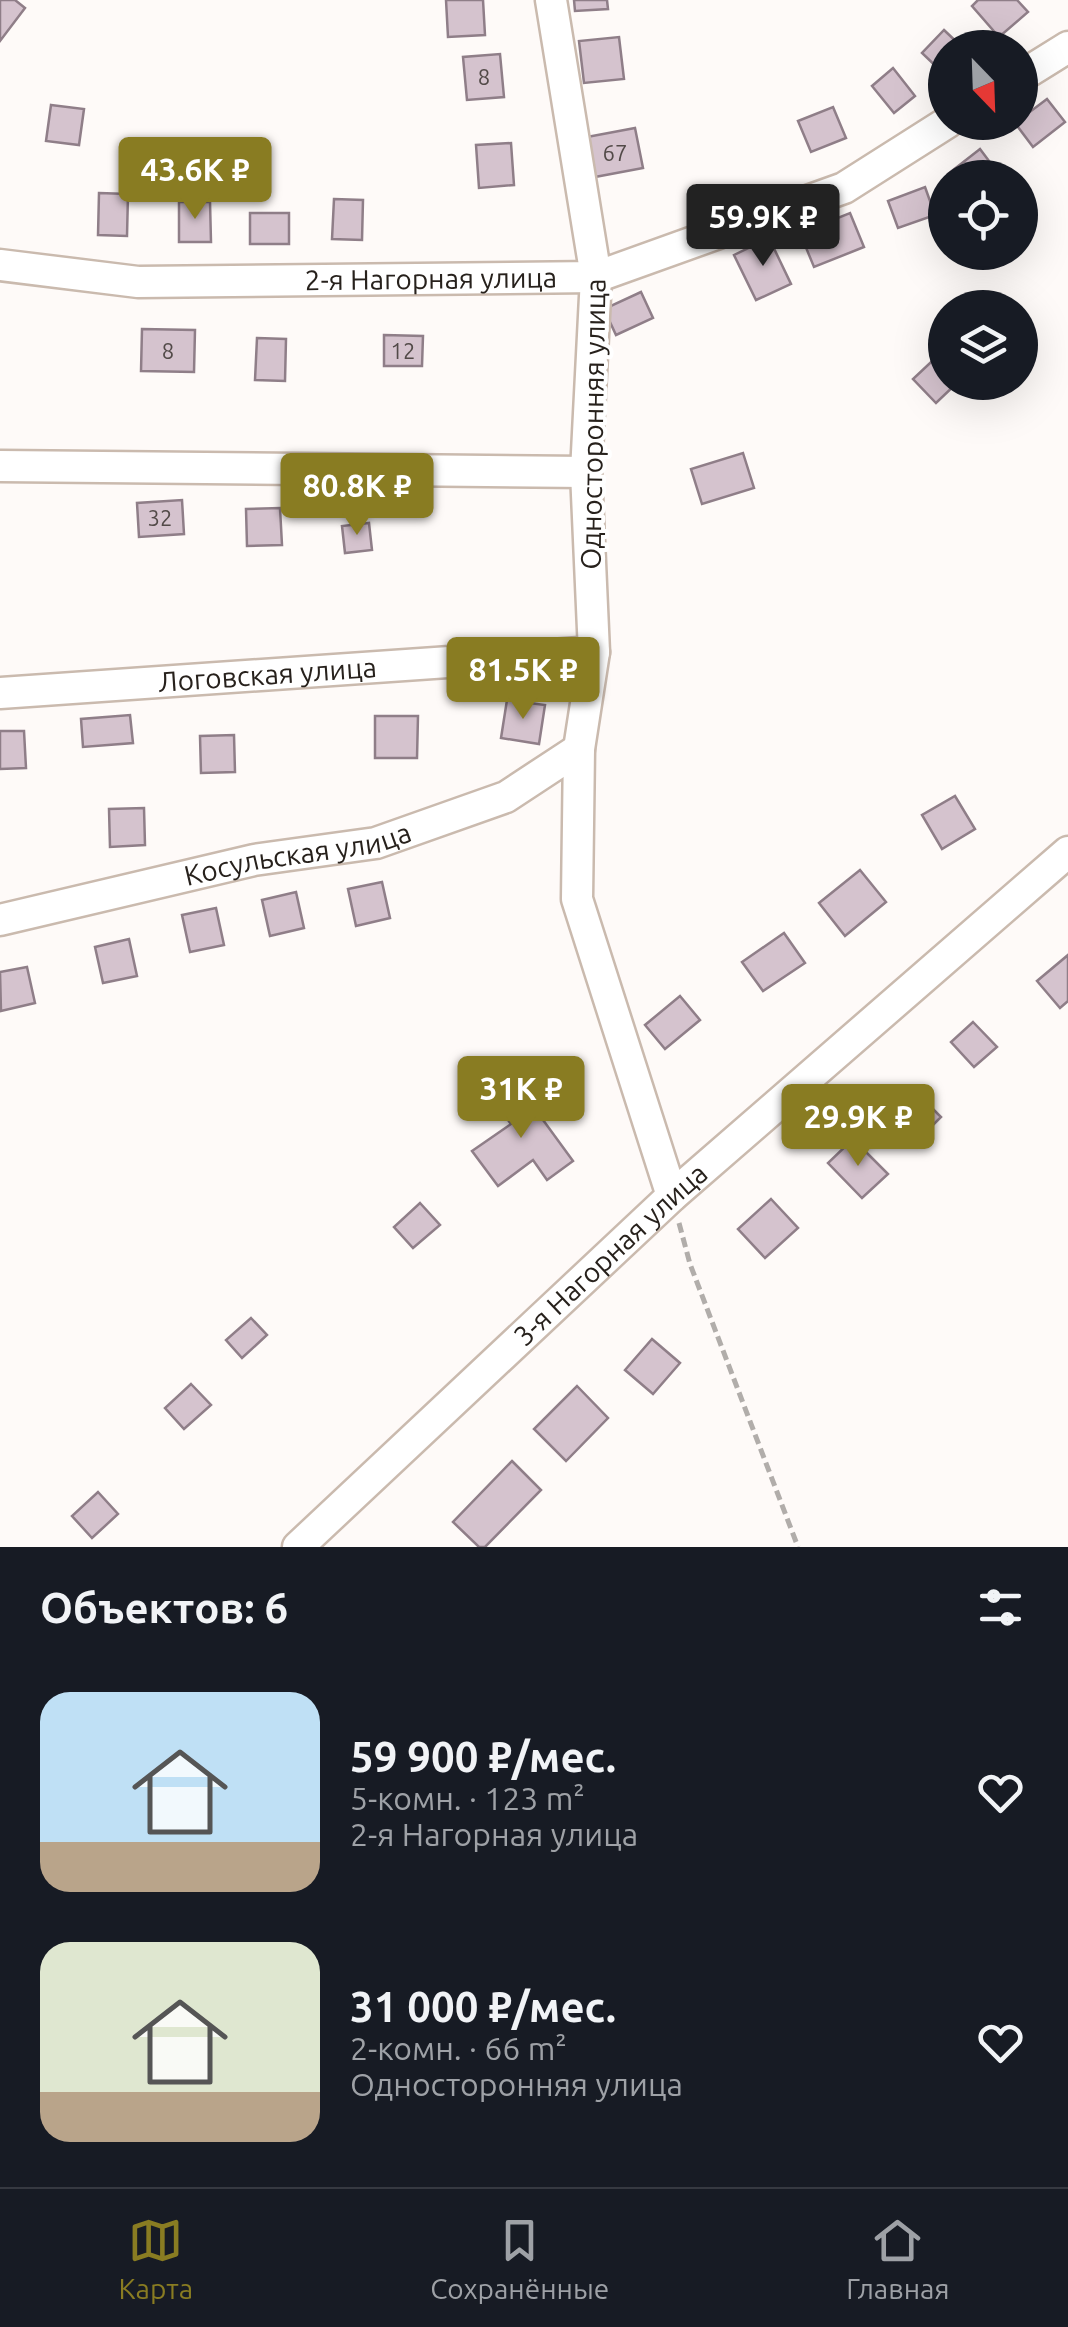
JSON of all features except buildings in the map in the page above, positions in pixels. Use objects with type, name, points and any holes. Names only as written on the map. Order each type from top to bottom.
[{"type":"street","name":"Односторонняя улица","points":[[552,0],[596,277],[586,472],[594,652],[579,749],[577,898],[672,1196]]},
{"type":"street","points":[[1038,66],[1068,47]]},
{"type":"street","name":"2-я Нагорная улица","points":[[0,264],[138,282],[596,277],[844,188],[928,135]]},
{"type":"street","points":[[0,466],[586,472]]},
{"type":"street","name":"Логовская улица","points":[[0,694],[594,652]]},
{"type":"street","name":"Косульская улица","points":[[0,920],[254,860],[376,843],[506,798],[579,749]]},
{"type":"street","name":"3-я Нагорная улица","points":[[298,1547],[672,1196],[1068,852]]},
{"type":"path","points":[[672,1196],[690,1264],[798,1547]]}]
